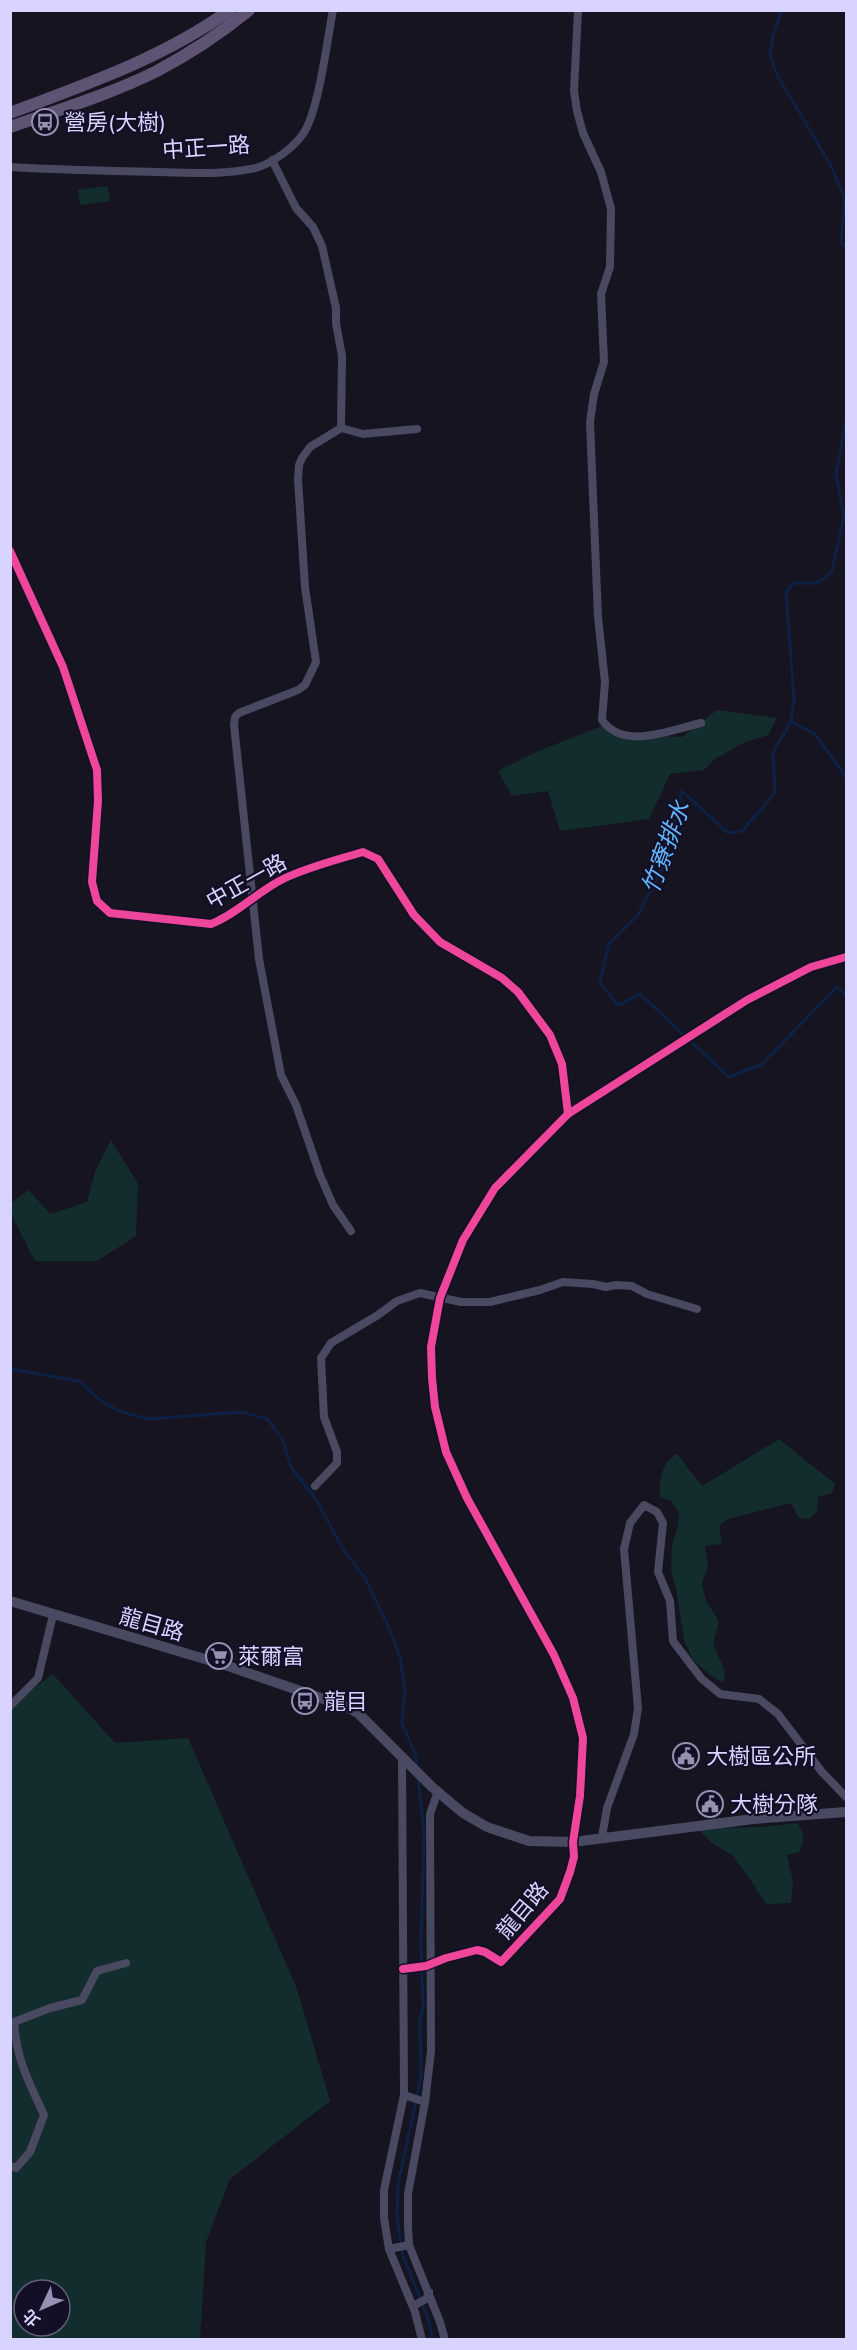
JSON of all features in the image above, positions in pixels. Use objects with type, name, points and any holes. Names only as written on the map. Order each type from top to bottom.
[{"type":"main road","points":[[10,113],[123,71],[184,41],[230,10]]},
{"type":"main road","points":[[10,128],[155,72],[185,55],[249,10]]},
{"type":"street","name":"中正一路","points":[[10,166],[56,170],[208,173],[256,168],[293,145],[304,132],[313,114],[333,10]]},
{"type":"street","points":[[578,10],[574,91],[577,111],[583,133],[601,172],[611,209],[610,267],[601,294],[604,362],[594,394],[590,422],[598,617],[605,682],[602,720],[609,729],[617,734],[638,736],[657,735],[700,723]]},
{"type":"street","points":[[272,160],[296,208],[313,227],[322,246],[336,308],[336,323],[342,356],[341,428]]},
{"type":"street","points":[[351,1231],[333,1205],[296,1105],[281,1075],[259,958],[234,741],[235,717],[239,713],[298,690],[305,685],[316,662],[305,587],[298,479],[302,458],[310,447],[341,428],[363,434],[417,429]]},
{"type":"street","name":"中正一路","points":[[10,550],[63,667],[97,770],[98,801],[92,882],[97,901],[110,914],[211,924],[223,919],[281,880],[308,868],[363,852],[378,860],[414,915],[440,942],[502,978],[518,992],[550,1035],[562,1064],[568,1114]]},
{"type":"street","points":[[573,1842],[580,1796],[583,1738],[573,1698],[554,1655],[467,1498],[446,1452],[435,1407],[431,1347],[440,1298],[463,1240],[495,1188],[568,1114],[747,999],[811,967],[846,958]]},
{"type":"street","points":[[315,1486],[337,1463],[338,1452],[324,1417],[321,1358],[326,1348],[396,1301],[420,1293],[461,1302],[490,1302],[563,1282],[606,1287],[616,1285],[632,1287],[696,1309]]},
{"type":"street","points":[[602,1837],[607,1808],[634,1734],[638,1708],[624,1549],[630,1523],[644,1505],[657,1512],[663,1523],[658,1572],[670,1601],[673,1641],[701,1678],[720,1694],[759,1700],[778,1714],[822,1772],[846,1797]]},
{"type":"street","name":"龍目路","points":[[10,1601],[225,1665],[347,1707],[359,1714],[435,1789]]},
{"type":"street","points":[[10,1706],[38,1678],[53,1615]]},
{"type":"street","points":[[402,1756],[407,2096],[384,2190],[384,2218],[392,2248],[415,2306],[422,2340]]},
{"type":"street","points":[[445,2340],[407,2246],[408,2194],[431,2051],[430,1814],[435,1789],[463,1813],[488,1827],[529,1841],[573,1842],[753,1819],[846,1812]]},
{"type":"street","name":"龍目路","points":[[429,1965],[477,1950],[501,1962],[560,1899],[574,1857],[573,1842]]},
{"type":"street","points":[[10,2166],[16,2168],[30,2152],[44,2115],[21,2063],[16,2046],[14,2022],[50,2008],[82,2000],[97,1971],[126,1963]]},
{"type":"street","points":[[406,1969],[429,1965]]},
{"type":"street","points":[[407,2096],[424,2102]]},
{"type":"street","points":[[392,2248],[407,2246]]},
{"type":"street","points":[[415,2306],[427,2296]]},
{"type":"green space","points":[[107,186],[110,201],[80,205],[78,190]]},
{"type":"green space","points":[[717,710],[777,718],[768,735],[743,743],[715,759],[704,770],[670,774],[649,819],[560,831],[548,791],[512,796],[498,771],[536,752],[604,725],[637,735],[682,737]]},
{"type":"green space","points":[[111,1140],[138,1184],[136,1236],[97,1261],[35,1261],[11,1214],[11,1203],[29,1190],[50,1214],[87,1202],[95,1172]]},
{"type":"green space","points":[[779,1439],[835,1484],[832,1493],[818,1497],[817,1511],[810,1519],[799,1518],[791,1503],[728,1519],[719,1526],[722,1544],[705,1546],[708,1566],[702,1583],[706,1601],[719,1621],[713,1644],[725,1671],[724,1683],[710,1675],[693,1660],[684,1640],[671,1571],[672,1544],[678,1527],[679,1513],[671,1501],[660,1497],[661,1478],[668,1461],[677,1454],[702,1486]]},
{"type":"green space","points":[[53,1674],[115,1743],[188,1738],[297,1989],[330,2101],[230,2179],[206,2242],[200,2339],[11,2339],[10,1705]]},
{"type":"green space","points":[[798,1823],[804,1837],[800,1852],[787,1855],[793,1881],[791,1903],[766,1904],[733,1856],[712,1843],[697,1828],[762,1827]]},
{"type":"waterway","name":"竹寮排水","points":[[782,10],[773,35],[770,55],[777,75],[830,164],[845,199],[841,242],[846,247]]},
{"type":"waterway","name":"竹寮排水","points":[[846,421],[836,474],[844,516],[832,571],[824,579],[815,583],[794,583],[786,592],[794,699],[791,722],[773,752],[775,793],[742,831],[728,833],[682,791],[666,860],[638,915],[609,944],[600,983],[618,1005],[640,994],[729,1077],[762,1064],[837,987],[846,995]]},
{"type":"waterway","points":[[791,722],[815,734],[846,777]]},
{"type":"waterway","points":[[10,1369],[79,1381],[102,1402],[122,1412],[148,1419],[242,1412],[267,1419],[282,1438],[291,1467],[317,1501],[343,1549],[365,1578],[388,1626],[400,1657],[405,1690],[402,1723],[416,1756],[417,1768]]},
{"type":"waterway","points":[[418,1777],[424,1831],[421,2077],[398,2185],[397,2216],[403,2256],[428,2318],[433,2340]]},
{"type":"cycle path","points":[[10,551],[63,667],[97,770],[98,801],[92,882],[97,901],[110,913],[211,924],[230,915],[283,879],[312,867],[363,852],[378,859],[414,915],[440,942],[502,978],[518,992],[550,1035],[562,1064],[568,1114]]},
{"type":"cycle path","points":[[403,1969],[426,1966],[477,1950],[501,1962],[560,1899],[574,1857],[573,1842],[580,1796],[583,1738],[573,1698],[554,1655],[467,1498],[446,1452],[435,1407],[431,1347],[440,1298],[463,1240],[495,1188],[568,1114],[747,1000],[811,967],[846,957]]},
{"type":"place","name":"營房(大樹)","points":[[45,122]]},
{"type":"place","name":"萊爾富","points":[[219,1656]]},
{"type":"place","name":"龍目","points":[[305,1701]]},
{"type":"place","name":"大樹區公所","points":[[686,1756]]},
{"type":"place","name":"大樹分隊","points":[[710,1804]]}]
